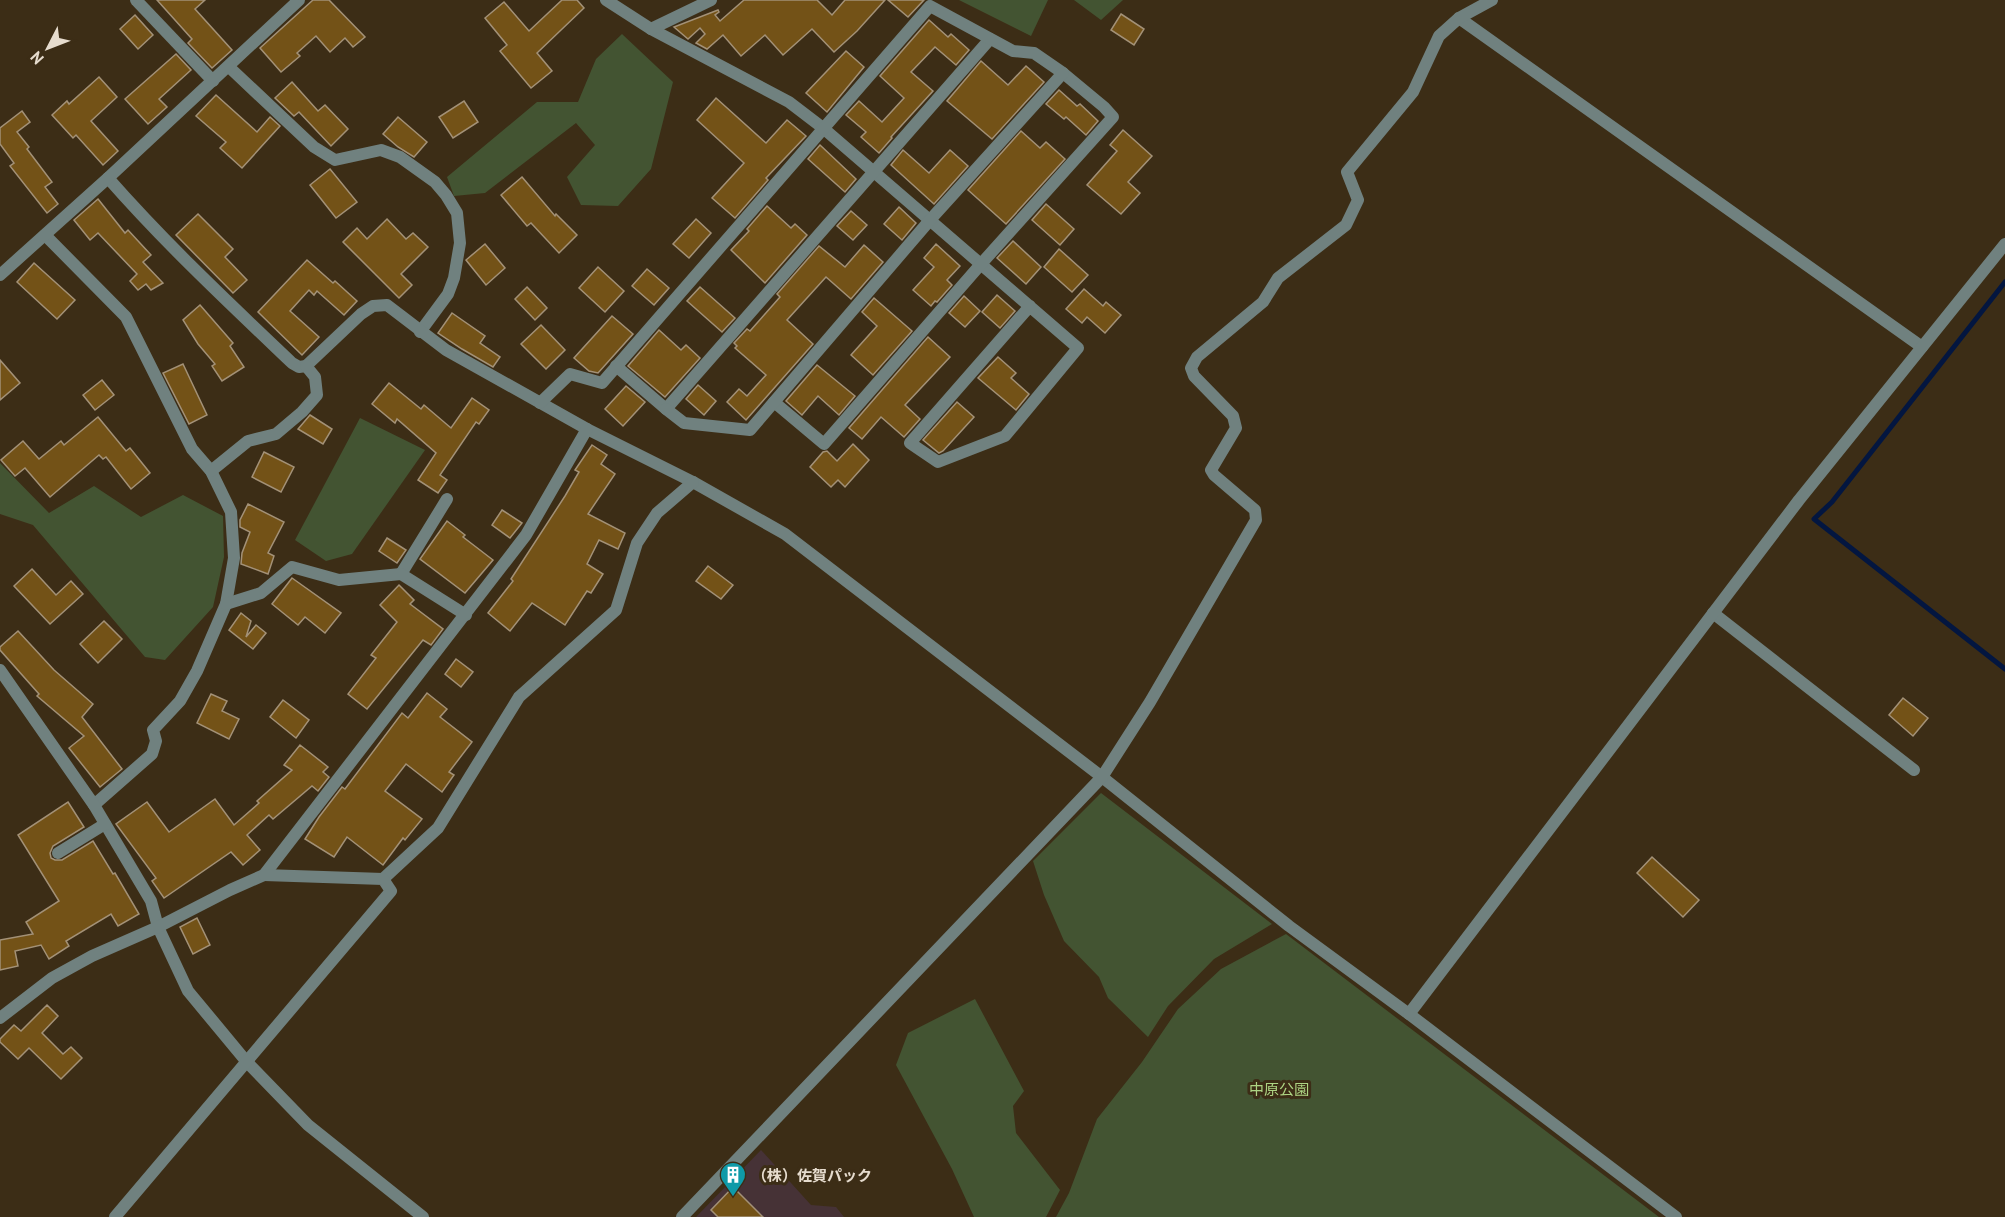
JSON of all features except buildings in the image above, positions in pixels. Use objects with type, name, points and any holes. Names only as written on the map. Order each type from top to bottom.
[{"type":"street","points":[[136,0],[213,81]]},
{"type":"street","points":[[0,275],[229,67],[299,0]]},
{"type":"street","points":[[606,0],[651,29],[789,102],[823,128],[1030,306],[1078,348],[1005,435],[938,462],[910,443],[1030,306]]},
{"type":"street","points":[[651,29],[711,0]]},
{"type":"street","points":[[682,1217],[1102,777],[1150,702],[1256,520],[1255,510],[1211,470],[1231,439],[1236,428],[1235,422],[1233,416],[1194,376],[1191,368],[1197,357],[1263,302],[1278,278],[1346,225],[1358,200],[1347,172],[1413,92],[1439,36],[1459,18],[1492,0]]},
{"type":"street","points":[[540,403],[570,374],[602,383],[930,6],[1013,51],[1034,53],[1104,106],[1113,117],[824,444],[774,402]]},
{"type":"street","points":[[1459,18],[1922,347]]},
{"type":"street","points":[[666,409],[990,39]]},
{"type":"street","points":[[229,67],[314,147],[335,160],[381,150],[400,157],[435,182],[446,195],[457,213],[460,243],[454,278],[448,294],[420,332]]},
{"type":"street","points":[[616,366],[684,423],[750,430],[930,220],[1063,73]]},
{"type":"street","points":[[108,178],[149,225],[292,363],[299,367],[306,366],[361,314],[373,306],[387,305],[446,350],[587,429],[693,483],[785,534],[1102,777],[1289,926],[1676,1217]]},
{"type":"street","points":[[45,235],[126,317],[192,449],[211,471],[231,512],[234,558],[226,604],[192,681],[180,701],[153,730],[156,741],[152,754],[94,805]]},
{"type":"street","points":[[1409,1014],[1799,500],[2005,244]]},
{"type":"street","points":[[211,471],[248,441],[276,434],[302,412],[317,395],[315,377],[306,366]]},
{"type":"street","points":[[264,875],[526,535],[587,429]]},
{"type":"street","points":[[0,1018],[52,978],[92,956],[158,927],[264,875],[383,879],[438,828],[519,697],[616,610],[637,543],[657,513],[693,483]]},
{"type":"street","points":[[401,574],[447,499]]},
{"type":"street","points":[[226,604],[261,593],[292,567],[339,580],[401,574],[466,615]]},
{"type":"street","points":[[1713,613],[1914,770]]},
{"type":"street","points":[[0,670],[94,805],[151,901],[158,927],[188,992],[246,1061],[308,1125],[423,1217]]},
{"type":"street","points":[[58,853],[105,824]]},
{"type":"street","points":[[115,1217],[391,891],[383,879]]},
{"type":"shaded area","points":[[761,1150],[811,1205],[836,1207],[844,1217],[696,1217]]},
{"type":"green space","points":[[959,0],[1048,0],[1031,36]]},
{"type":"green space","points":[[1074,0],[1123,0],[1101,20]]},
{"type":"green space","points":[[622,34],[673,82],[651,169],[618,206],[581,205],[567,177],[595,145],[576,123],[485,193],[454,196],[447,177],[537,102],[578,102],[596,59]]},
{"type":"green space","points":[[360,418],[425,450],[352,554],[326,561],[295,540]]},
{"type":"green space","points":[[0,463],[49,513],[94,486],[141,517],[183,495],[223,516],[224,557],[213,607],[165,660],[145,657],[33,525],[0,514]]},
{"type":"green space","points":[[1101,793],[1272,924],[1214,959],[1168,1006],[1148,1037],[1108,998],[1099,977],[1064,941],[1044,895],[1033,861]]},
{"type":"green space","name":"中原公園","points":[[1286,934],[1659,1217],[1056,1217],[1069,1193],[1097,1119],[1142,1062],[1178,1009],[1221,969]]},
{"type":"green space","points":[[975,999],[1024,1091],[1013,1106],[1016,1133],[1060,1190],[1046,1217],[974,1217],[952,1169],[896,1065],[908,1033]]},
{"type":"waterway","points":[[2005,282],[1832,502],[1814,519],[2005,669]]},
{"type":"place","name":"（株）佐賀パック","points":[[733,1198]]}]
